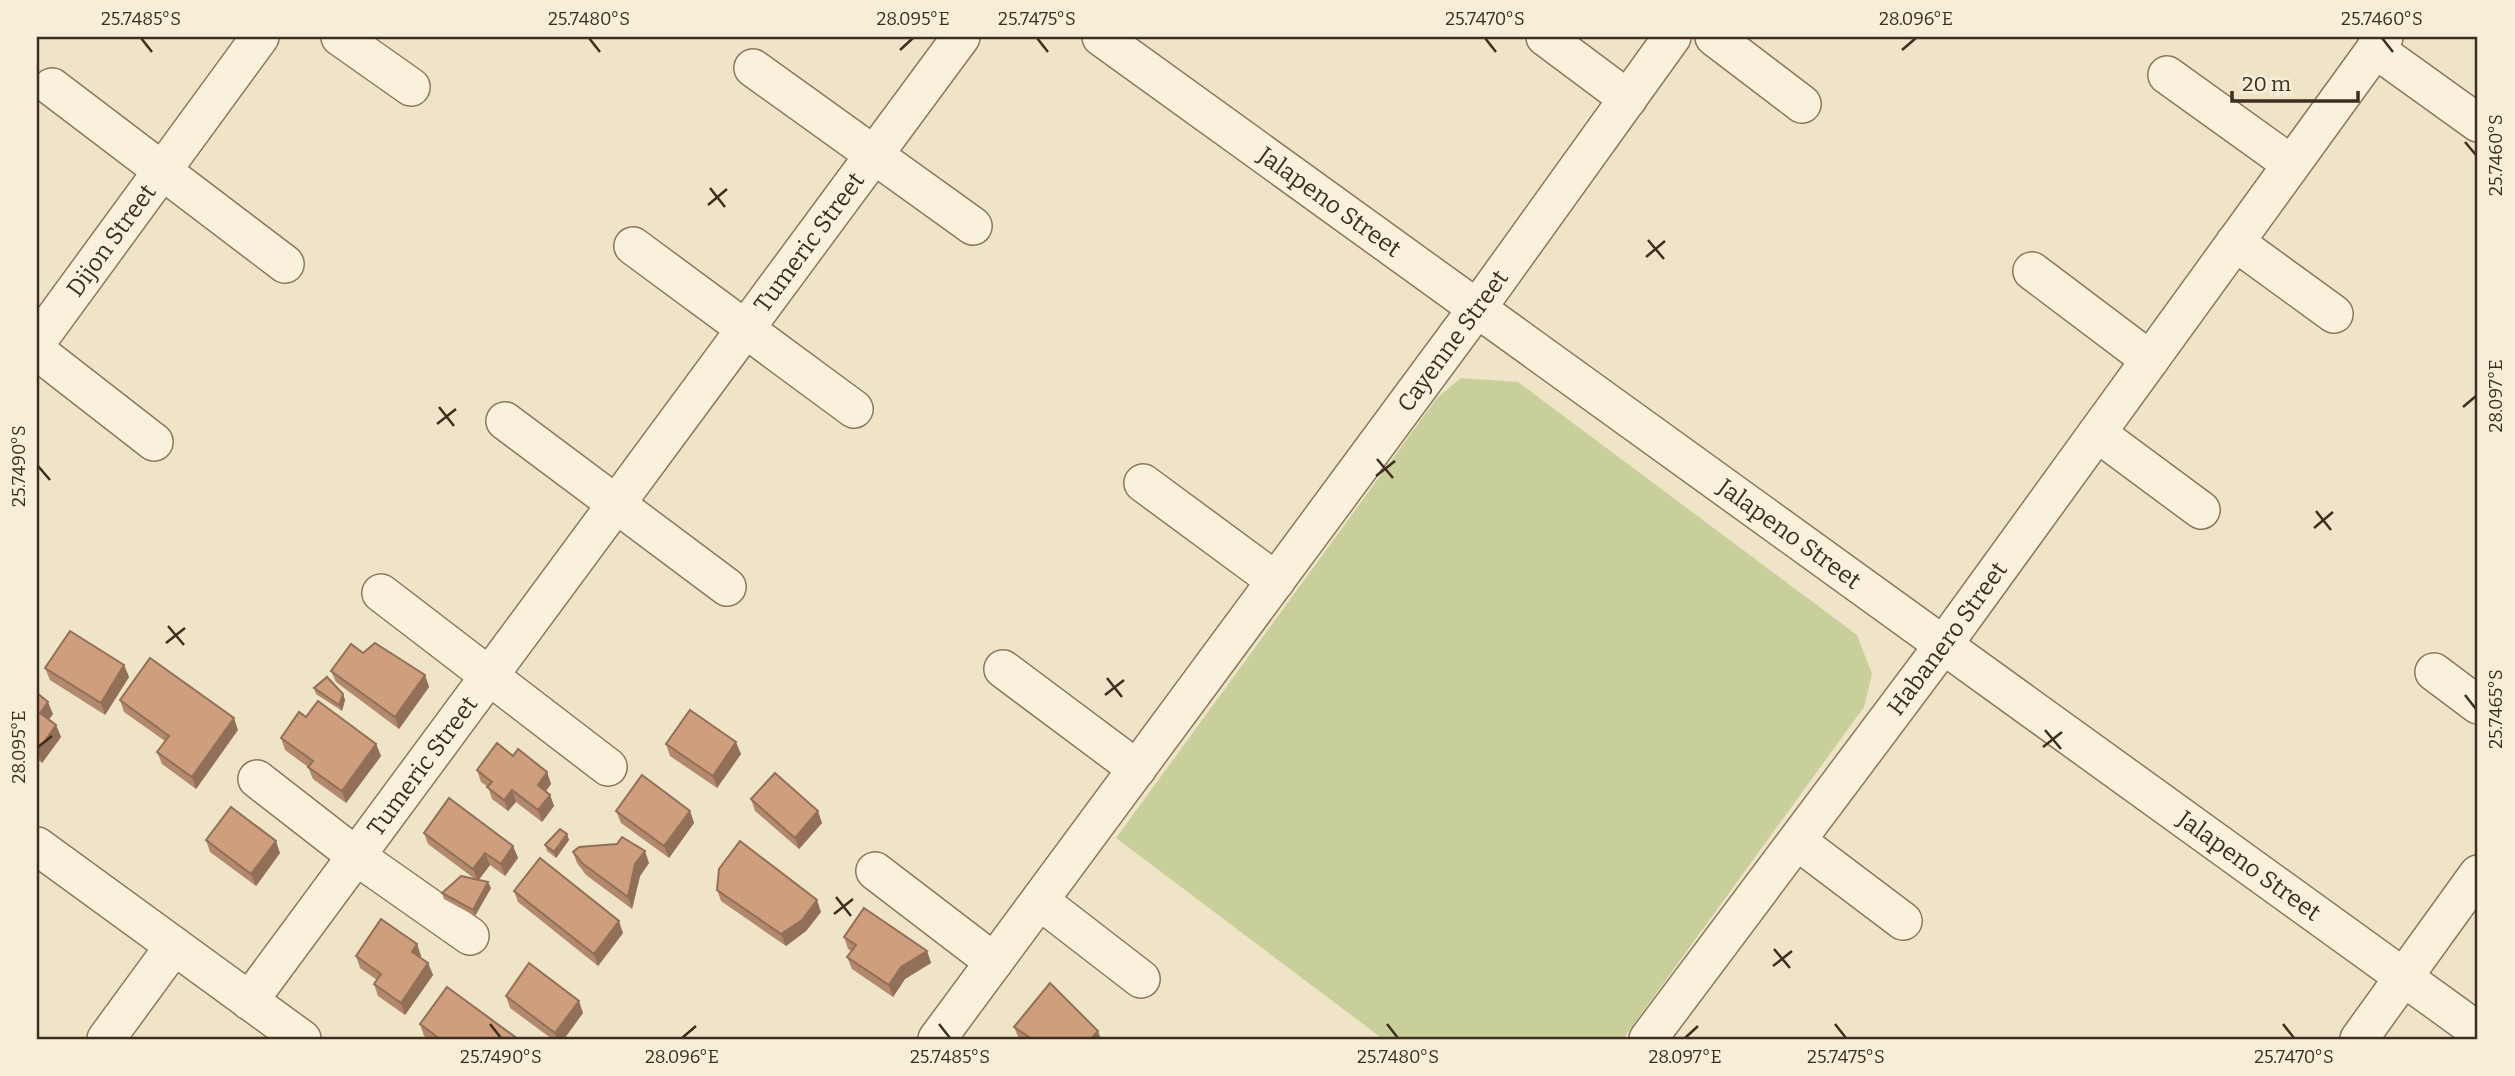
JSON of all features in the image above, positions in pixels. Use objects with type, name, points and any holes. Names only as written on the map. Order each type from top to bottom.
[{"type":"street","name":"Dijon Street","points":[[37,342],[260,37]]},
{"type":"street","points":[[340,37],[411,88]]},
{"type":"street","name":"Tumeric Street","points":[[249,1001],[961,37]]},
{"type":"street","name":"Jalapeno Street","points":[[1101,37],[2478,1031]]},
{"type":"street","points":[[1545,37],[1628,99]]},
{"type":"street","name":"Cayenne Street","points":[[937,1039],[1478,307],[1672,37]]},
{"type":"street","points":[[1714,37],[1802,104]]},
{"type":"street","name":"Habanero Street","points":[[1654,1037],[1944,644],[2379,43],[2478,123]]},
{"type":"street","name":"Tumeric Street","points":[[753,68],[973,226]]},
{"type":"street","points":[[2167,75],[2291,164]]},
{"type":"street","name":"Dijon Street","points":[[51,87],[285,264]]},
{"type":"street","points":[[2235,242],[2334,314]]},
{"type":"street","name":"Tumeric Street","points":[[634,246],[854,409]]},
{"type":"street","points":[[2032,271],[2150,360]]},
{"type":"street","points":[[37,351],[154,442]]},
{"type":"street","points":[[505,421],[727,587]]},
{"type":"street","points":[[2097,433],[2201,510]]},
{"type":"street","points":[[1143,483],[1276,581]]},
{"type":"street","name":"Tumeric Street","points":[[381,593],[608,767]]},
{"type":"street","points":[[1003,669],[1137,769]]},
{"type":"street","points":[[2434,673],[2478,705]]},
{"type":"street","name":"Tumeric Street","points":[[257,779],[356,856],[470,936]]},
{"type":"street","points":[[1797,841],[1903,921]]},
{"type":"street","points":[[37,846],[302,1039]]},
{"type":"street","points":[[875,872],[994,962]]},
{"type":"street","points":[[2359,1039],[2478,874]]},
{"type":"street","points":[[1040,901],[1141,979]]},
{"type":"street","points":[[106,1039],[174,946]]},
{"type":"green space","points":[[1461,378],[1518,382],[1857,635],[1872,674],[1864,707],[1623,1039],[1383,1039],[1116,838],[1437,398]]},
{"type":"building","points":[[70,631],[124,665],[101,703],[45,668]]},
{"type":"building","points":[[375,643],[425,675],[395,717],[331,671],[351,644],[363,653]]},
{"type":"building","points":[[150,658],[234,718],[192,777],[157,752],[169,736],[120,700]]},
{"type":"building","points":[[327,677],[343,694],[339,705],[314,688]]},
{"type":"building","points":[[37,693],[48,702],[40,713],[56,725],[38,751],[37,750]]},
{"type":"building","points":[[318,701],[376,744],[342,791],[308,767],[313,761],[281,738],[299,712],[306,717]]},
{"type":"building","points":[[690,710],[736,742],[713,776],[666,744]]},
{"type":"building","points":[[497,743],[513,756],[518,749],[547,772],[538,785],[550,795],[538,810],[512,790],[504,800],[487,787],[492,782],[477,770]]},
{"type":"building","points":[[775,773],[818,811],[795,838],[751,799]]},
{"type":"building","points":[[642,775],[690,811],[664,846],[616,811]]},
{"type":"building","points":[[449,798],[513,846],[501,864],[485,853],[473,869],[424,833]]},
{"type":"building","points":[[231,807],[276,841],[251,874],[206,840]]},
{"type":"building","points":[[560,829],[567,834],[554,852],[545,845]]},
{"type":"building","points":[[622,837],[645,851],[635,864],[628,897],[582,863],[573,852],[579,847],[617,844]]},
{"type":"building","points":[[740,841],[817,900],[802,920],[781,934],[717,890],[719,869]]},
{"type":"building","points":[[540,858],[619,921],[594,954],[514,891]]},
{"type":"building","points":[[461,876],[488,882],[473,910],[442,893]]},
{"type":"building","points":[[864,908],[927,951],[901,967],[889,985],[847,957],[856,945],[844,937]]},
{"type":"building","points":[[381,919],[417,944],[412,952],[428,963],[401,1003],[374,984],[381,974],[356,956]]},
{"type":"building","points":[[529,963],[579,1001],[555,1033],[506,996]]},
{"type":"building","points":[[1050,983],[1098,1031],[1091,1039],[1032,1039],[1014,1027]]},
{"type":"building","points":[[447,987],[518,1039],[440,1039],[420,1024]]}]
